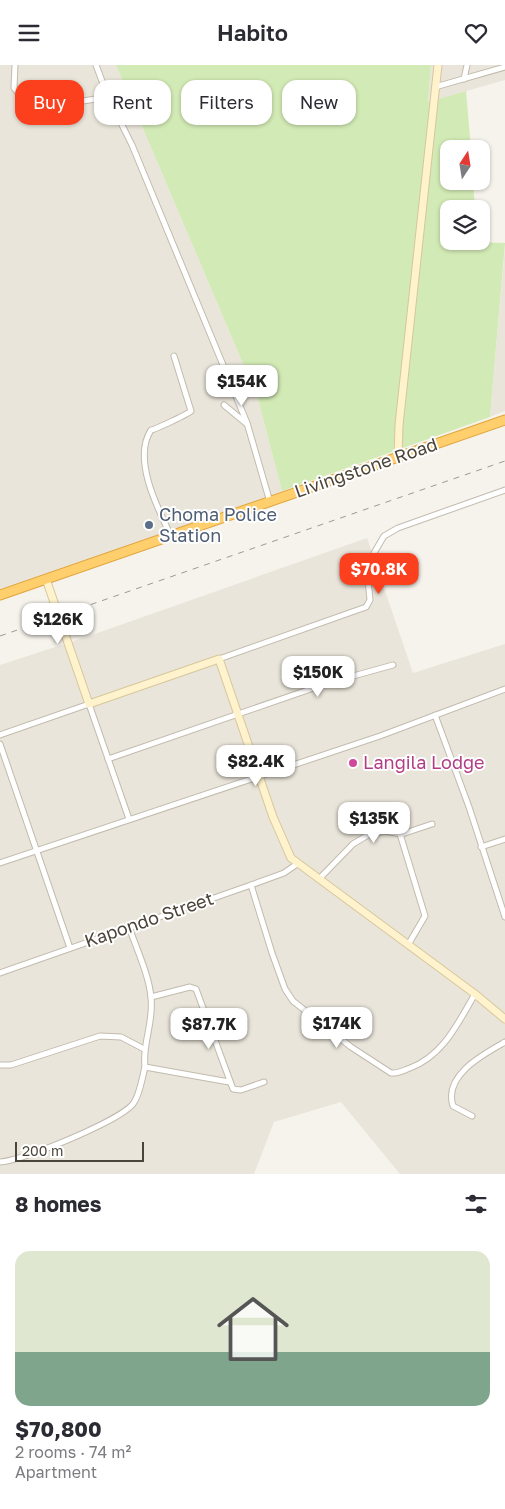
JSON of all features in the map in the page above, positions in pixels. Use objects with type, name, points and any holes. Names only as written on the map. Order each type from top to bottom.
[{"type":"highway","name":"Livingstone Road","points":[[0,595],[505,420]]},
{"type":"street","points":[[15,65],[14,87],[18,93],[83,101],[94,99]]},
{"type":"street","points":[[96,65],[102,80]]},
{"type":"street","points":[[398,457],[399,425],[438,65]]},
{"type":"street","points":[[464,79],[467,65]]},
{"type":"street","points":[[435,87],[505,67]]},
{"type":"street","points":[[122,125],[248,425],[270,503]]},
{"type":"street","points":[[171,536],[148,480],[144,452],[151,430],[164,427],[170,421],[192,411],[174,356]]},
{"type":"street","points":[[224,405],[248,425]]},
{"type":"street","points":[[0,735],[366,607],[370,601],[368,580],[374,553],[384,536],[415,522],[505,490]]},
{"type":"street","points":[[46,579],[129,819]]},
{"type":"street","points":[[219,659],[287,851],[297,864],[475,994],[505,1019]]},
{"type":"street","points":[[108,759],[328,683],[393,665]]},
{"type":"street","points":[[0,863],[380,736],[505,689]]},
{"type":"street","points":[[435,715],[503,905],[505,917]]},
{"type":"street","points":[[0,745],[70,949]]},
{"type":"street","points":[[319,879],[354,844],[368,835],[384,831],[400,834],[432,823]]},
{"type":"street","points":[[400,834],[425,916],[408,945]]},
{"type":"street","points":[[481,847],[505,839]]},
{"type":"street","name":"Kapondo Street","points":[[0,973],[284,873],[297,864]]},
{"type":"street","points":[[251,885],[285,989],[293,1001],[370,1061],[391,1073],[416,1066],[436,1052],[451,1034],[475,994]]},
{"type":"street","points":[[0,1162],[40,1152],[107,1121],[132,1106],[136,1099],[145,1067],[144,1049],[151,1016],[152,997],[129,927]]},
{"type":"street","points":[[152,997],[190,987],[196,989],[208,1015],[229,1082],[233,1089],[237,1091],[264,1082]]},
{"type":"street","points":[[0,1065],[11,1065],[100,1036],[121,1037],[144,1049]]},
{"type":"street","points":[[472,1116],[453,1106],[452,1099],[456,1080],[465,1069],[505,1042]]},
{"type":"street","points":[[145,1067],[229,1082]]},
{"type":"shaded area","points":[[0,65],[116,65],[122,80],[94,80],[94,125],[142,125],[258,399],[282,491],[144,545],[0,589]]},
{"type":"shaded area","points":[[431,65],[505,65],[505,80],[428,102]]},
{"type":"shaded area","points":[[505,247],[505,411],[490,417]]},
{"type":"shaded area","points":[[367,538],[413,673],[505,644],[505,1174],[400,1174],[341,1102],[274,1122],[254,1174],[0,1174],[0,665],[89,636]]},
{"type":"green space","points":[[116,65],[431,65],[428,102],[466,91],[470,140],[440,140],[440,190],[474,190],[474,200],[440,200],[440,250],[490,250],[490,242],[505,243],[490,417],[282,491],[258,399],[142,125],[171,125],[171,80],[122,80]]},
{"type":"railway","points":[[0,636],[505,461]]},
{"type":"place","name":"Choma Police Station","points":[[149,525]]},
{"type":"place","name":"Langila Lodge","points":[[353,763]]}]
